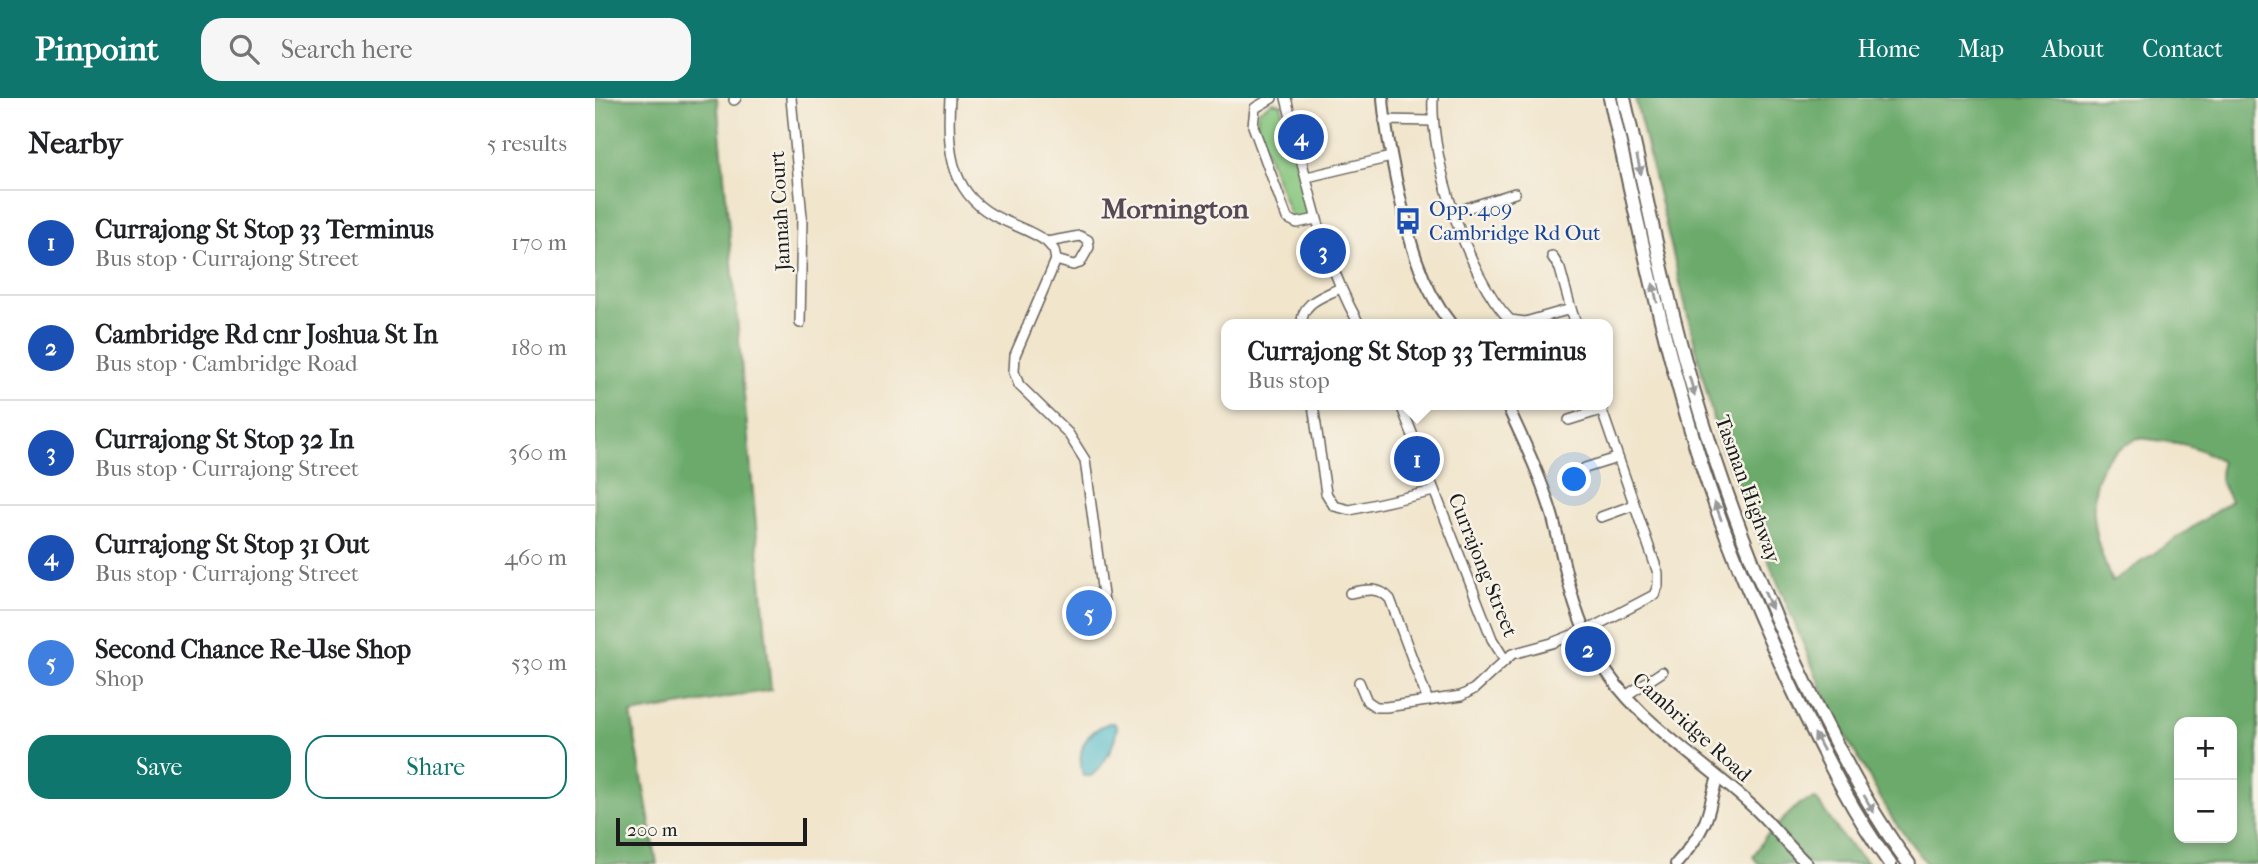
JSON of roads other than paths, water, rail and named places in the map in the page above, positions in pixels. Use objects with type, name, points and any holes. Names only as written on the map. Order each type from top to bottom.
[{"type":"highway","name":"Tasman Highway","points":[[1610,98],[1679,391],[1723,524],[1753,601],[1803,711],[1845,790],[1890,864]]},
{"type":"highway","name":"Tasman Highway","points":[[1624,98],[1682,348],[1708,439],[1735,514],[1801,675],[1864,796],[1909,864]]},
{"type":"main road","points":[[1383,98],[1391,157],[1414,255],[1425,283],[1448,319]]},
{"type":"main road","name":"Cambridge Road","points":[[1509,410],[1548,505],[1583,630],[1609,677],[1646,716],[1752,806],[1807,864]]},
{"type":"main road","points":[[1676,864],[1696,838],[1705,820],[1718,778]]},
{"type":"street","name":"Jannah Court","points":[[791,98],[802,229],[800,323]]},
{"type":"street","points":[[950,98],[949,150],[960,182],[985,209],[1047,242],[1054,250],[1056,260],[1015,355],[1014,372],[1023,391],[1068,433],[1085,460],[1107,625]]},
{"type":"street","points":[[1272,98],[1257,106],[1253,126],[1287,218],[1297,223],[1316,219]]},
{"type":"street","points":[[1286,98],[1316,219],[1340,288],[1356,319]]},
{"type":"street","points":[[1433,98],[1432,121],[1454,212],[1474,267],[1509,319]]},
{"type":"street","points":[[1384,120],[1432,121]]},
{"type":"street","points":[[1307,177],[1391,157]]},
{"type":"street","points":[[1454,212],[1515,193]]},
{"type":"street","points":[[1047,242],[1080,236],[1088,240],[1089,247],[1080,263],[1073,265],[1056,260]]},
{"type":"street","points":[[1552,256],[1560,269],[1574,319]]},
{"type":"street","points":[[1302,319],[1308,306],[1340,288]]},
{"type":"street","points":[[1536,319],[1571,309]]},
{"type":"street","points":[[1314,410],[1326,493],[1335,506],[1350,510],[1434,491]]},
{"type":"street","name":"Currajong Street","points":[[1403,410],[1492,639],[1505,660]]},
{"type":"street","points":[[1569,420],[1596,410]]},
{"type":"street","points":[[1359,681],[1367,701],[1376,706],[1455,698],[1468,692],[1521,650],[1552,643],[1583,630],[1650,598],[1657,591],[1658,573],[1602,410]]},
{"type":"street","points":[[1585,468],[1617,458]]},
{"type":"street","points":[[1601,517],[1634,505]]},
{"type":"street","points":[[1350,593],[1374,589],[1389,599],[1428,701]]},
{"type":"street","points":[[1626,695],[1662,672]]},
{"type":"water","points":[[1114,723],[1117,727],[1109,754],[1091,776],[1083,776],[1081,758],[1084,743],[1094,731]]},
{"type":"place","name":"Currajong St Stop 31 Out","points":[[1301,137]]},
{"type":"place","name":"Opp. 409 Cambridge Rd Out","points":[[1408,221]]},
{"type":"place","name":"Currajong St Stop 32 In","points":[[1323,251]]},
{"type":"place","name":"Currajong St Stop 33 Terminus","points":[[1417,459]]},
{"type":"place","name":"Second Chance Re-Use Shop","points":[[1089,613]]},
{"type":"place","name":"Cambridge Rd cnr Joshua St In","points":[[1588,649]]},
{"type":"district","name":"Mornington","points":[[1175,208]]}]
